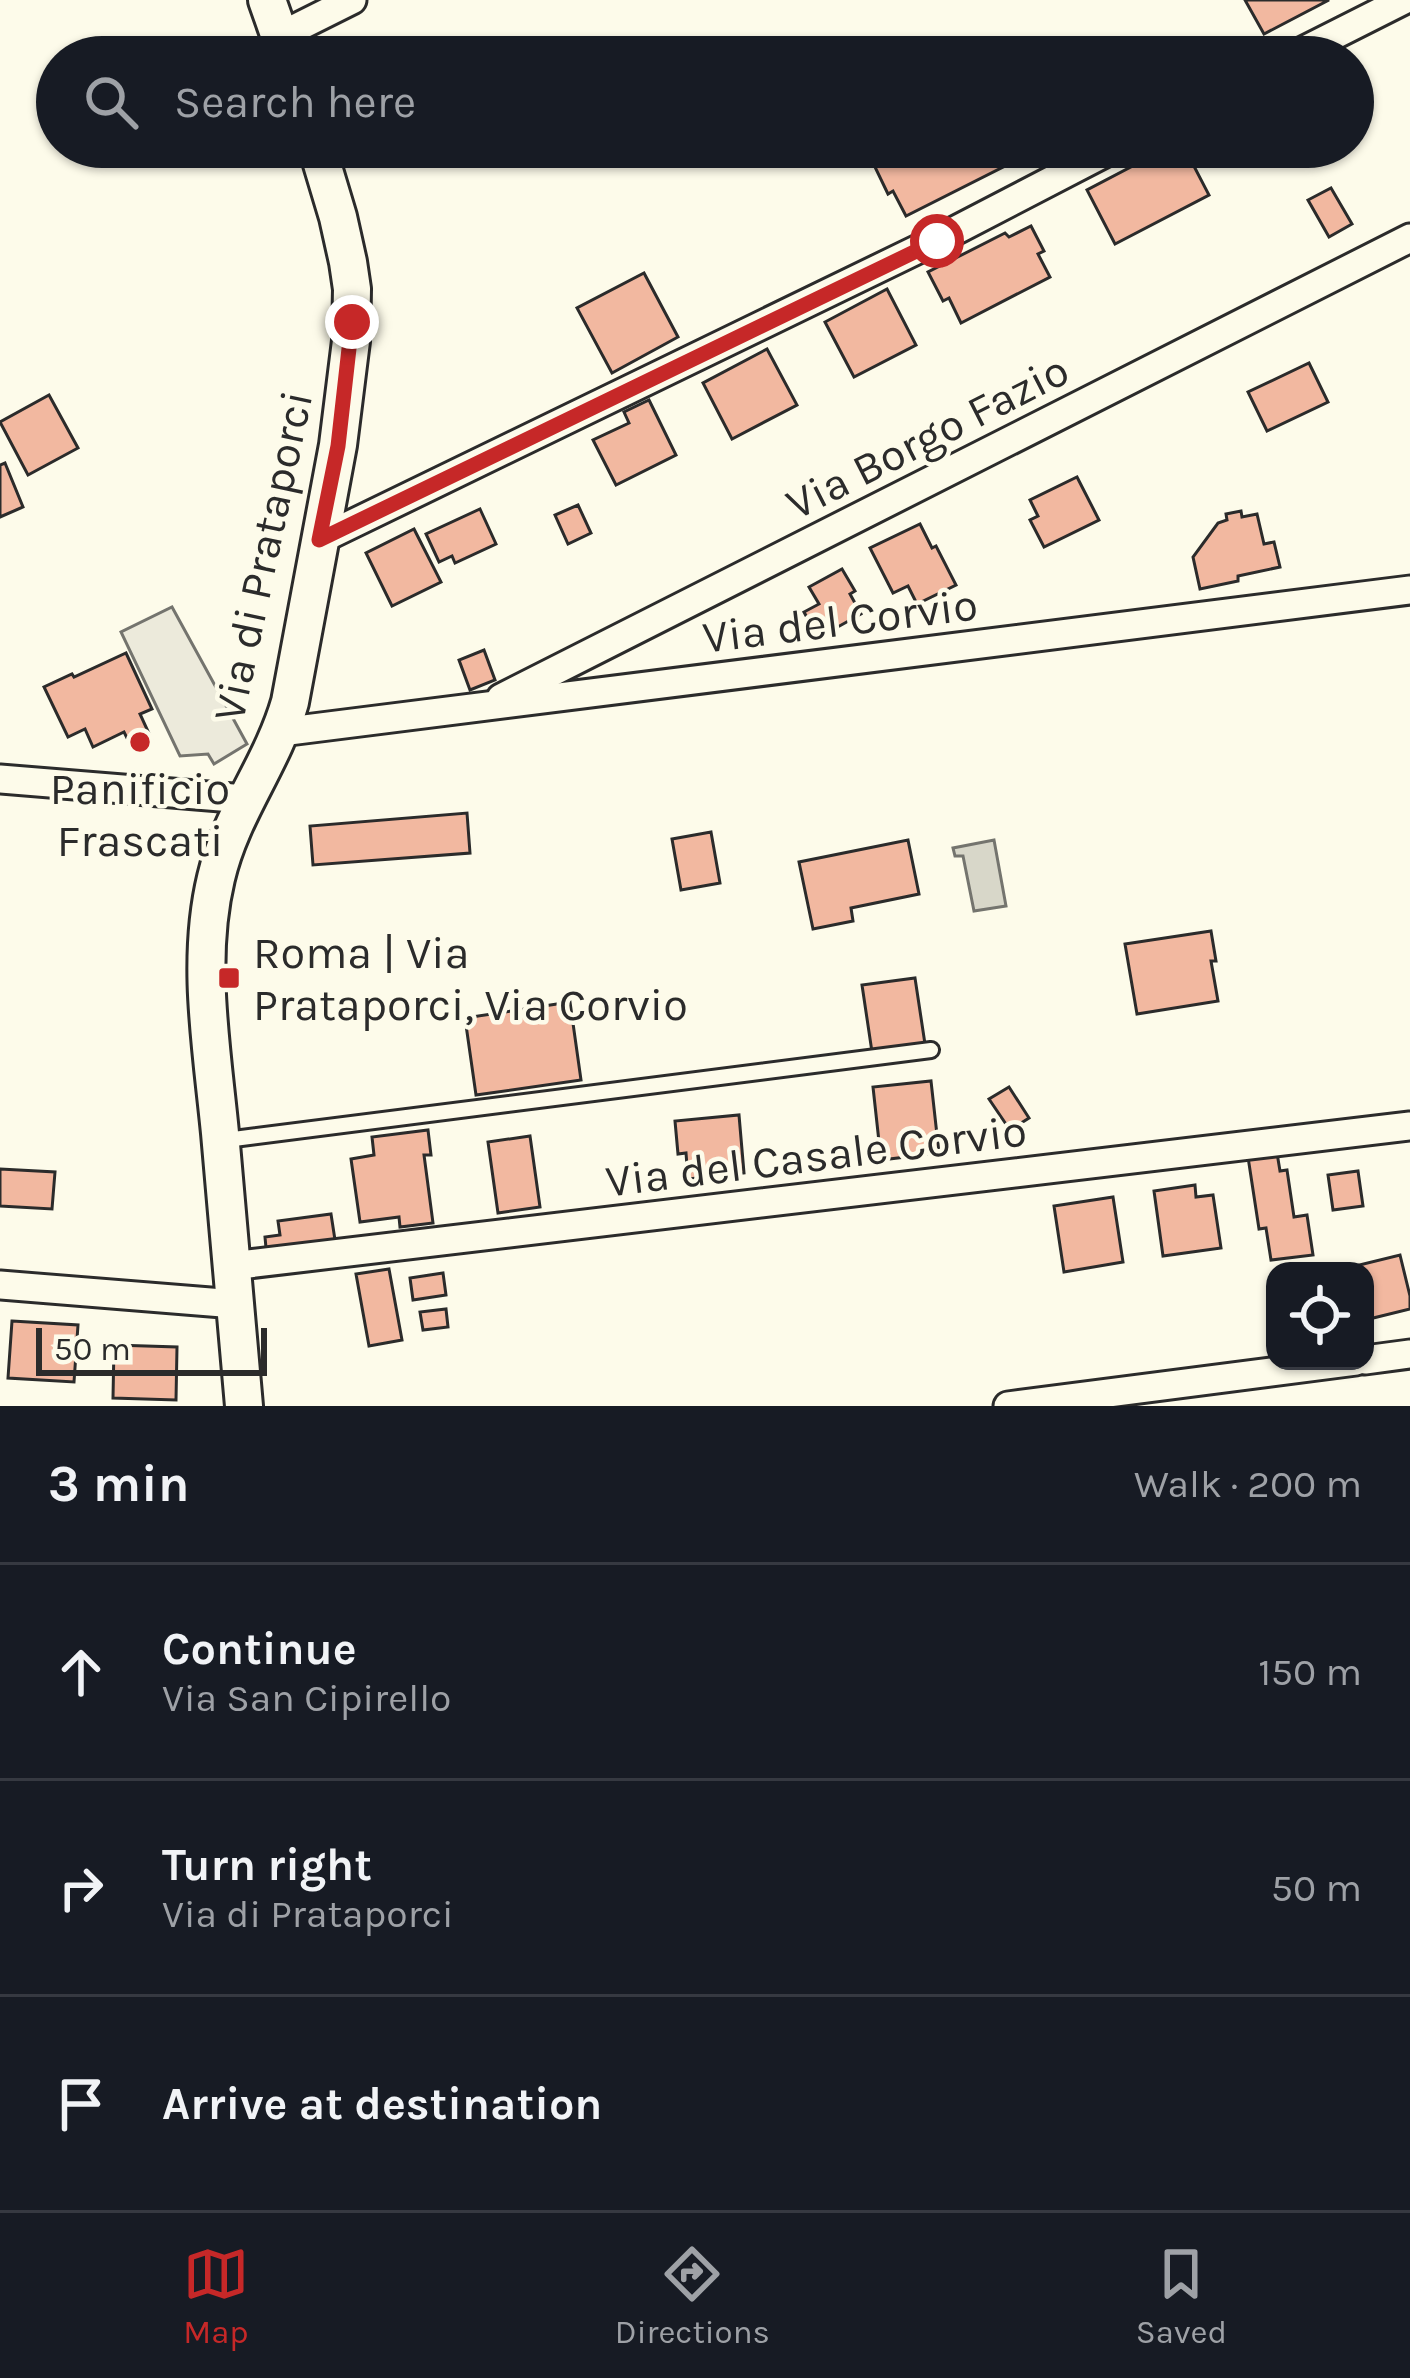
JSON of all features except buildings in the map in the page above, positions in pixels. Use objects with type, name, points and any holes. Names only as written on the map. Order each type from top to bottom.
[{"type":"street","points":[[266,0],[279,36]]},
{"type":"street","points":[[298,36],[352,0]]},
{"type":"street","points":[[1333,36],[1404,0]]},
{"type":"street","name":"Via di Prataporci","points":[[244,1406],[207,993],[208,927],[221,858],[245,799],[281,732],[299,659],[341,425],[352,289],[323,168]]},
{"type":"street","points":[[319,540],[937,241],[1076,168]]},
{"type":"street","name":"Via Borgo Fazio","points":[[481,709],[1410,238]]},
{"type":"street","name":"Via del Corvio","points":[[281,732],[1410,590]]},
{"type":"street","points":[[0,779],[245,799]]},
{"type":"street","name":"Via del Casale Corvio","points":[[231,1267],[1410,1126]]},
{"type":"street","points":[[0,1285],[235,1304]]},
{"type":"street","points":[[1374,1359],[1410,1354]]},
{"type":"street","points":[[1008,1406],[1286,1370]]},
{"type":"lane","points":[[220,1141],[932,1050]]},
{"type":"shaded area","points":[[172,607],[247,744],[214,764],[208,754],[180,756],[121,632]]},
{"type":"shaded area","points":[[994,840],[1006,906],[974,911],[963,856],[955,856],[953,848]]},
{"type":"place","name":"Panificio Frascati","points":[[140,742]]},
{"type":"place","name":"Roma | Via Prataporci, Via Corvio","points":[[229,978]]},
{"type":"route","points":[[352,322],[338,446],[319,540],[937,241]]}]
